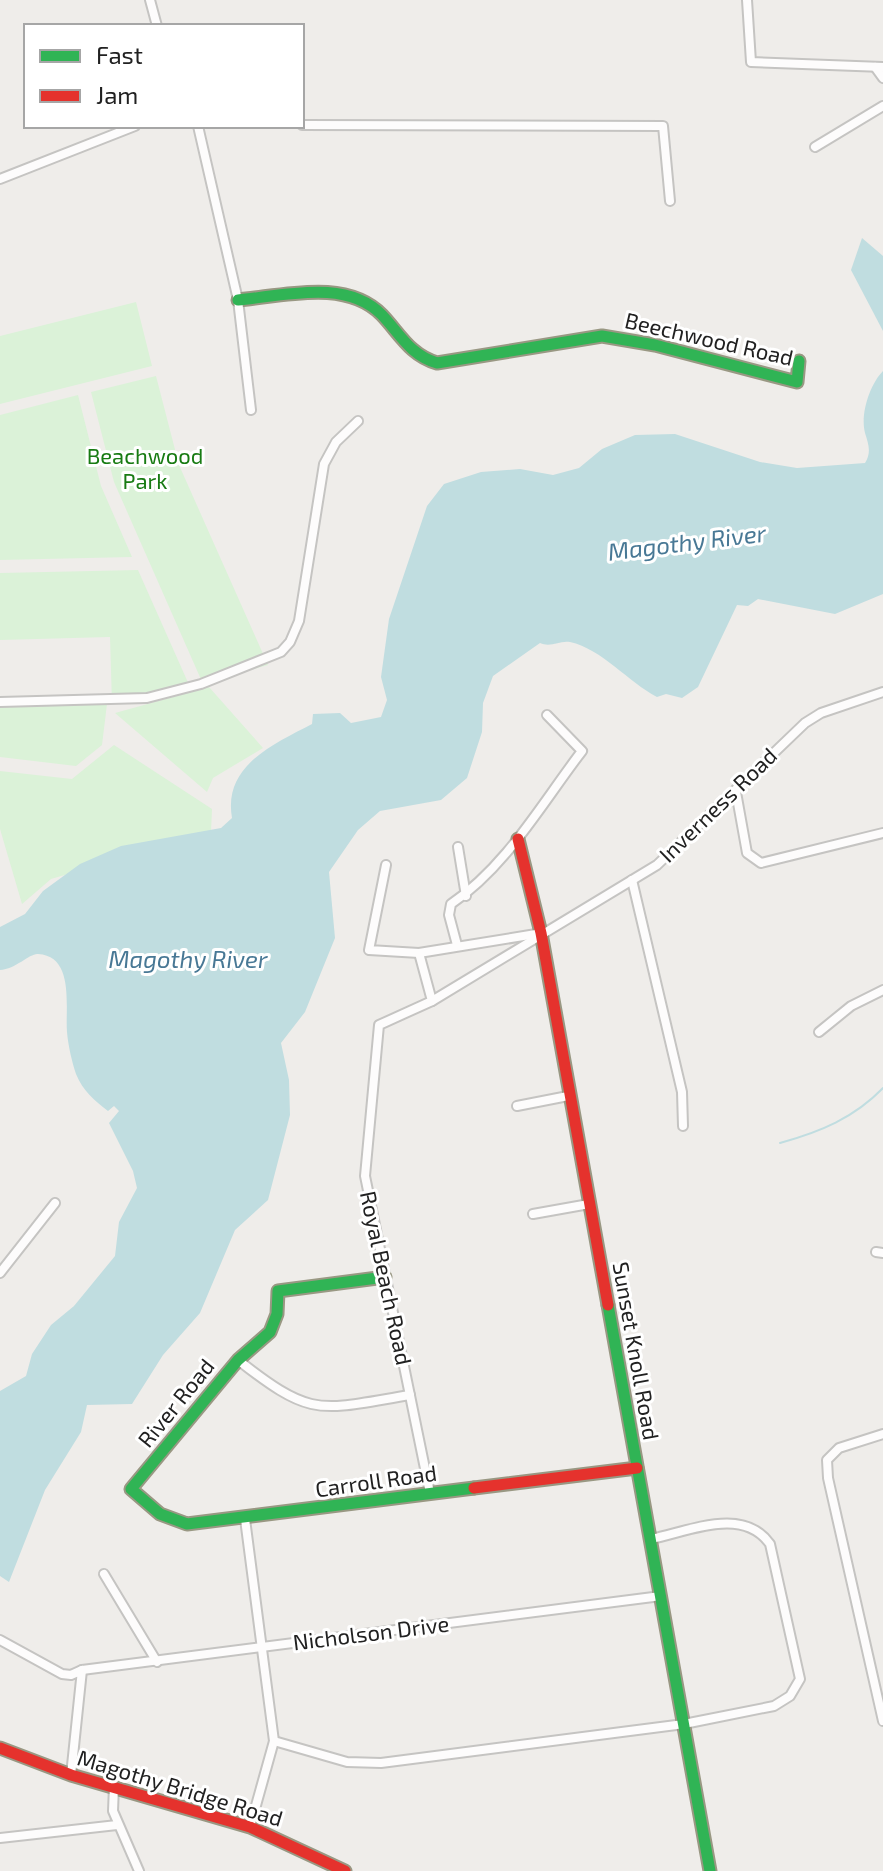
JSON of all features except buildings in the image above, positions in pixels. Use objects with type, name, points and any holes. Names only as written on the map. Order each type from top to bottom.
[{"type":"street","points":[[150,0],[156,24]]},
{"type":"street","points":[[747,0],[751,62],[879,67],[883,78]]},
{"type":"street","points":[[815,147],[883,106]]},
{"type":"street","points":[[304,125],[663,126],[670,201]]},
{"type":"street","points":[[0,179],[130,128]]},
{"type":"street","points":[[198,128],[238,300],[251,410]]},
{"type":"street","name":"Beechwood Road","points":[[238,300],[337,293],[365,301],[413,352],[437,363],[602,336],[655,345],[797,382],[799,361]]},
{"type":"street","points":[[0,702],[147,698],[201,684],[281,652],[290,642],[299,621],[324,464],[336,442],[358,421]]},
{"type":"street","name":"Inverness Road","points":[[432,1001],[657,865],[805,723],[821,713],[883,692]]},
{"type":"street","points":[[457,945],[449,908],[466,896],[518,839],[582,751],[547,715]]},
{"type":"street","points":[[736,792],[747,853],[761,863],[883,833]]},
{"type":"street","name":"Sunset Knoll Road","points":[[518,839],[541,933],[710,1871]]},
{"type":"street","points":[[458,847],[466,896]]},
{"type":"street","points":[[386,865],[369,950],[419,953],[541,933]]},
{"type":"street","points":[[632,880],[682,1092],[683,1126]]},
{"type":"street","points":[[419,953],[432,1001]]},
{"type":"street","points":[[819,1032],[851,1006],[883,990]]},
{"type":"street","name":"Royal Beach Road","points":[[430,1493],[365,1176],[379,1025],[432,1001]]},
{"type":"street","points":[[517,1106],[568,1096]]},
{"type":"street","points":[[0,1273],[55,1203]]},
{"type":"street","points":[[533,1214],[589,1204]]},
{"type":"street","name":"River Road","points":[[131,1489],[238,1360],[258,1348],[273,1331],[280,1307],[278,1291],[385,1277]]},
{"type":"street","points":[[238,1360],[295,1402],[327,1408],[410,1395]]},
{"type":"street","points":[[883,1434],[832,1453],[827,1460],[828,1478],[883,1721]]},
{"type":"street","name":"Carroll Road","points":[[131,1489],[160,1514],[187,1524],[637,1468]]},
{"type":"street","points":[[245,1519],[274,1741],[250,1827]]},
{"type":"street","points":[[274,1741],[347,1762],[381,1763],[684,1724],[774,1706],[790,1696],[800,1679],[770,1544],[761,1530],[742,1522],[724,1523],[651,1539]]},
{"type":"street","points":[[104,1574],[157,1662]]},
{"type":"street","name":"Nicholson Drive","points":[[0,1640],[62,1674],[661,1596]]},
{"type":"street","points":[[71,1775],[82,1670]]},
{"type":"street","name":"Magothy Bridge Road","points":[[0,1748],[71,1775],[250,1827],[345,1871]]},
{"type":"street","points":[[114,1786],[112,1799],[117,1825],[139,1871]]},
{"type":"street","points":[[0,1838],[117,1825]]},
{"type":"green space","name":"Beachwood Park","points":[[136,302],[152,366],[0,404],[0,336]]},
{"type":"green space","name":"Beachwood Park","points":[[156,376],[179,465],[268,665],[203,684],[114,482],[91,392]]},
{"type":"green space","name":"Beachwood Park","points":[[78,395],[101,486],[132,557],[0,560],[0,415]]},
{"type":"green space","points":[[138,570],[190,687],[128,703],[112,704],[110,637],[0,640],[0,573]]},
{"type":"green space","points":[[209,687],[263,748],[213,778],[207,792],[115,713]]},
{"type":"green space","points":[[107,704],[102,745],[76,766],[0,757],[0,706]]},
{"type":"green space","points":[[114,745],[212,809],[211,832],[51,879],[22,904],[0,829],[0,771],[72,779]]},
{"type":"water","points":[[862,238],[883,256],[883,331],[851,270]]},
{"type":"water","name":"Magothy River","points":[[883,371],[883,594],[835,614],[758,599],[748,606],[737,605],[698,687],[682,698],[666,694],[657,697],[582,646],[570,642],[540,643],[493,676],[483,703],[482,732],[467,778],[441,800],[380,811],[358,830],[329,872],[335,938],[305,1012],[281,1043],[289,1080],[290,1115],[268,1200],[235,1230],[200,1313],[163,1355],[132,1404],[87,1405],[81,1432],[45,1490],[9,1582],[0,1576],[0,1391],[26,1376],[32,1354],[51,1325],[74,1306],[115,1256],[119,1222],[137,1188],[133,1171],[109,1123],[119,1111],[114,1106],[108,1111],[98,1103],[76,1074],[70,1053],[63,973],[50,957],[38,954],[0,970],[0,927],[25,914],[43,891],[80,864],[121,846],[221,828],[232,818],[231,800],[235,784],[243,771],[267,749],[312,724],[313,714],[340,713],[351,723],[381,717],[387,700],[381,677],[389,619],[427,506],[444,484],[481,472],[520,469],[553,475],[579,468],[602,449],[635,435],[675,434],[760,462],[797,468],[865,463],[869,451],[864,425],[865,408],[874,384]]},
{"type":"waterway","points":[[780,1143],[836,1123],[883,1088]]},
{"type":"traffic: fast","points":[[238,300],[313,292],[351,296],[382,315],[412,349],[437,363],[602,336],[655,345],[797,382],[799,361]]},
{"type":"traffic: fast","points":[[385,1277],[278,1291],[277,1314],[270,1332],[238,1360],[131,1489],[160,1514],[187,1524],[474,1488]]},
{"type":"traffic: fast","points":[[608,1305],[710,1871]]},
{"type":"traffic: jam","points":[[518,839],[541,933],[608,1305]]},
{"type":"traffic: jam","points":[[474,1488],[637,1468]]},
{"type":"traffic: jam","points":[[0,1748],[71,1775],[250,1827],[345,1871]]}]
